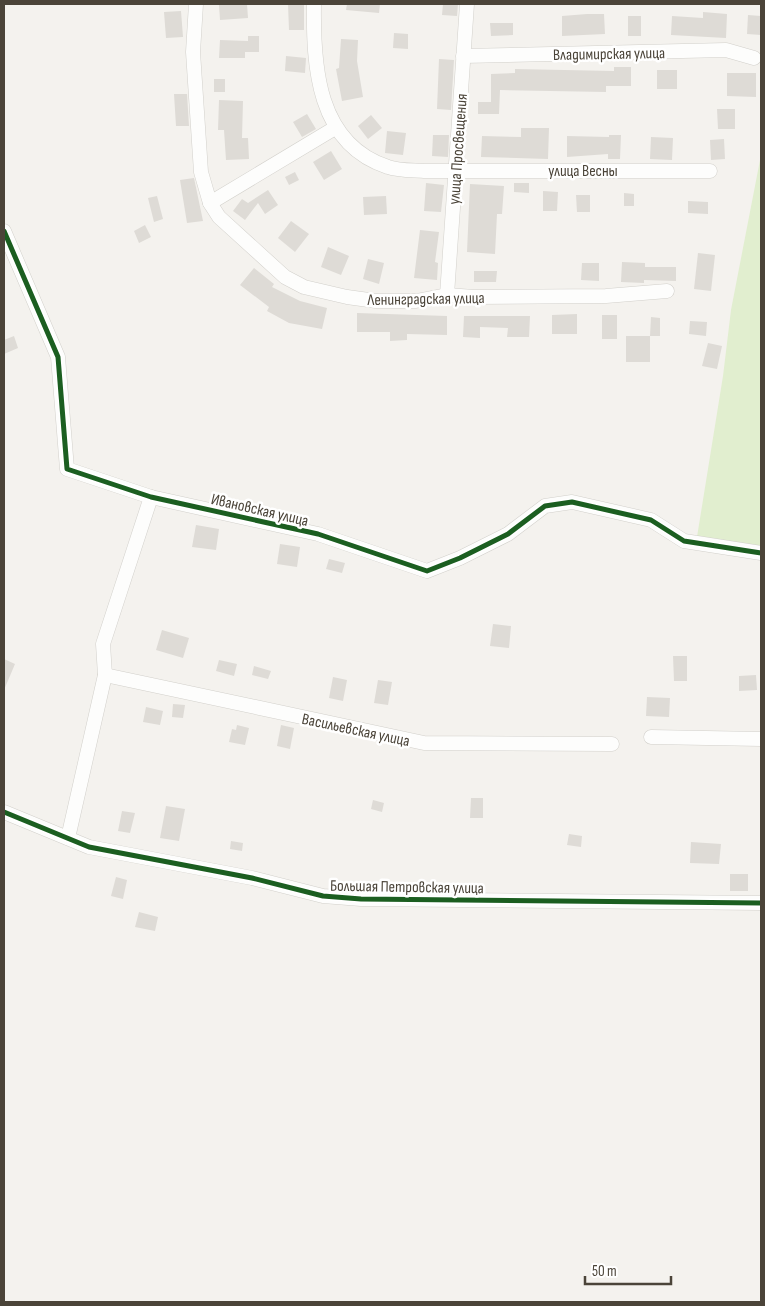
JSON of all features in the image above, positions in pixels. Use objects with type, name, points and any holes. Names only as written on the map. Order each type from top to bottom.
[{"type":"street","name":"Ленинградская улица","points":[[196,4],[193,52],[201,172],[210,203],[219,217],[285,278],[304,287],[347,297],[376,301],[416,301],[448,295],[474,297],[606,296],[667,291]]},
{"type":"street","points":[[210,203],[335,128],[318,79],[313,46],[314,4]]},
{"type":"street","name":"улица Просвещения","points":[[448,295],[467,4]]},
{"type":"street","name":"Владимирская улица","points":[[463,56],[726,50],[754,58]]},
{"type":"street","name":"улица Весны","points":[[335,128],[347,144],[365,157],[389,168],[426,171],[710,171]]},
{"type":"street","name":"Ивановская улица","points":[[4,231],[58,357],[67,470],[151,497],[318,534],[427,571],[460,558],[508,534],[545,506],[572,502],[651,520],[684,541],[761,554]]},
{"type":"street","points":[[68,838],[105,675],[103,644],[151,497]]},
{"type":"street","name":"Васильевская улица","points":[[105,675],[424,743],[612,744]]},
{"type":"street","points":[[651,738],[761,739]]},
{"type":"street","name":"Большая Петровская улица","points":[[4,812],[90,847],[252,878],[323,896],[361,899],[761,903]]},
{"type":"green space","points":[[761,155],[761,548],[697,537],[723,376],[731,310]]},
{"type":"building","points":[[247,4],[248,18],[220,20],[219,5]]},
{"type":"building","points":[[288,4],[304,4],[304,30],[289,30]]},
{"type":"building","points":[[347,4],[380,4],[379,13],[346,10]]},
{"type":"building","points":[[443,4],[458,4],[457,16],[442,15]]},
{"type":"building","points":[[181,11],[183,37],[166,38],[164,12]]},
{"type":"building","points":[[703,12],[727,14],[726,38],[671,35],[672,16],[703,18]]},
{"type":"building","points":[[604,14],[605,34],[562,36],[562,16]]},
{"type":"building","points":[[748,15],[761,16],[761,35],[747,34]]},
{"type":"building","points":[[628,16],[641,16],[641,36],[628,36]]},
{"type":"building","points":[[490,23],[513,23],[513,35],[491,36]]},
{"type":"building","points":[[394,33],[408,34],[408,49],[393,48]]},
{"type":"building","points":[[248,36],[259,36],[259,52],[245,52],[245,58],[219,58],[220,40],[248,41]]},
{"type":"building","points":[[341,39],[358,40],[357,61],[363,97],[342,101],[336,69],[339,68]]},
{"type":"building","points":[[286,56],[306,58],[305,73],[285,71]]},
{"type":"building","points":[[439,59],[454,60],[451,110],[437,109]]},
{"type":"building","points":[[614,67],[631,67],[631,86],[606,86],[606,92],[500,90],[499,114],[478,114],[478,102],[491,102],[491,74],[515,73],[515,69],[614,71]]},
{"type":"building","points":[[657,70],[677,70],[677,89],[657,89]]},
{"type":"building","points":[[727,73],[756,73],[756,97],[727,96]]},
{"type":"building","points":[[214,79],[225,79],[225,92],[214,92]]},
{"type":"building","points":[[174,94],[187,94],[189,126],[176,126]]},
{"type":"building","points":[[219,100],[243,101],[242,138],[248,138],[249,159],[226,160],[224,130],[218,130]]},
{"type":"building","points":[[717,109],[735,109],[735,129],[718,129]]},
{"type":"building","points":[[307,114],[316,129],[302,137],[293,122]]},
{"type":"building","points":[[371,115],[382,128],[368,139],[358,126]]},
{"type":"building","points":[[521,128],[549,128],[548,159],[481,157],[482,136],[521,137]]},
{"type":"building","points":[[387,131],[406,133],[403,155],[385,153]]},
{"type":"building","points":[[433,135],[449,135],[448,157],[432,156]]},
{"type":"building","points":[[609,135],[621,135],[620,159],[608,159],[608,154],[567,157],[567,136],[609,137]]},
{"type":"building","points":[[651,137],[673,138],[672,160],[650,159]]},
{"type":"building","points":[[724,139],[725,159],[711,160],[710,140]]},
{"type":"building","points":[[331,151],[342,169],[324,180],[313,162]]},
{"type":"building","points":[[295,172],[299,180],[289,185],[285,177]]},
{"type":"building","points":[[194,178],[203,221],[187,223],[180,180]]},
{"type":"building","points":[[426,183],[444,185],[441,212],[424,211]]},
{"type":"building","points":[[514,183],[529,183],[529,193],[514,192]]},
{"type":"building","points":[[470,184],[504,186],[502,214],[497,214],[495,254],[467,252]]},
{"type":"building","points":[[268,190],[278,205],[265,214],[258,203],[245,220],[233,211],[242,199],[248,203]]},
{"type":"building","points":[[543,191],[558,192],[557,211],[543,211]]},
{"type":"building","points":[[624,193],[634,194],[634,206],[624,206]]},
{"type":"building","points":[[576,195],[590,195],[590,212],[577,212]]},
{"type":"building","points":[[157,196],[163,219],[154,222],[148,198]]},
{"type":"building","points":[[386,196],[387,214],[364,215],[363,197]]},
{"type":"building","points":[[688,201],[708,202],[708,214],[688,213]]},
{"type":"building","points":[[291,221],[309,234],[295,252],[278,238]]},
{"type":"building","points":[[145,225],[151,237],[139,243],[134,231]]},
{"type":"building","points":[[420,230],[439,232],[435,262],[438,263],[437,280],[414,278]]},
{"type":"building","points":[[328,247],[349,256],[341,275],[321,267]]},
{"type":"building","points":[[698,253],[715,255],[711,291],[694,289]]},
{"type":"building","points":[[368,259],[384,263],[379,284],[363,279]]},
{"type":"building","points":[[622,262],[645,263],[645,267],[676,267],[676,281],[644,280],[644,283],[621,282]]},
{"type":"building","points":[[582,263],[599,263],[599,281],[581,280]]},
{"type":"building","points":[[254,268],[274,284],[272,287],[300,301],[327,308],[322,329],[289,323],[267,311],[269,307],[240,285]]},
{"type":"building","points":[[474,271],[497,271],[496,282],[474,282]]},
{"type":"building","points":[[357,313],[447,316],[447,335],[407,334],[407,340],[390,341],[390,332],[357,332]]},
{"type":"building","points":[[577,314],[577,334],[552,334],[552,315]]},
{"type":"building","points":[[602,315],[617,315],[617,339],[602,339]]},
{"type":"building","points":[[464,316],[530,316],[529,337],[507,337],[508,328],[480,327],[480,338],[463,337]]},
{"type":"building","points":[[651,317],[660,318],[660,336],[650,336]]},
{"type":"building","points":[[690,321],[707,322],[706,336],[689,334]]},
{"type":"building","points":[[14,336],[18,348],[4,354],[4,340]]},
{"type":"building","points":[[626,336],[650,336],[650,362],[626,362]]},
{"type":"building","points":[[708,343],[722,346],[717,369],[702,366]]},
{"type":"building","points":[[196,525],[219,529],[216,550],[192,547]]},
{"type":"building","points":[[280,544],[300,547],[297,567],[277,564]]},
{"type":"building","points":[[329,559],[345,563],[342,573],[326,569]]},
{"type":"building","points":[[493,624],[511,626],[509,648],[490,646]]},
{"type":"building","points":[[162,630],[189,638],[183,658],[156,650]]},
{"type":"building","points":[[673,656],[687,656],[687,681],[674,681]]},
{"type":"building","points":[[4,659],[15,664],[4,690]]},
{"type":"building","points":[[219,660],[237,664],[234,676],[216,671]]},
{"type":"building","points":[[254,666],[271,671],[268,679],[252,675]]},
{"type":"building","points":[[756,675],[757,690],[739,691],[739,676]]},
{"type":"building","points":[[333,677],[347,680],[343,701],[329,698]]},
{"type":"building","points":[[378,680],[392,682],[388,705],[374,703]]},
{"type":"building","points":[[647,697],[670,698],[669,717],[646,716]]},
{"type":"building","points":[[173,704],[185,705],[183,718],[172,717]]},
{"type":"building","points":[[146,707],[163,711],[160,725],[143,722]]},
{"type":"building","points":[[237,725],[249,728],[245,745],[229,742],[232,729],[236,730]]},
{"type":"building","points":[[281,725],[294,728],[290,749],[277,746]]},
{"type":"building","points":[[471,798],[483,798],[483,818],[470,818]]},
{"type":"building","points":[[373,800],[384,803],[382,812],[371,809]]},
{"type":"building","points":[[166,806],[185,809],[179,841],[160,838]]},
{"type":"building","points":[[122,811],[135,813],[130,833],[118,831]]},
{"type":"building","points":[[569,834],[582,836],[581,847],[567,845]]},
{"type":"building","points":[[231,841],[243,843],[242,851],[230,849]]},
{"type":"building","points":[[691,842],[721,844],[719,864],[690,863]]},
{"type":"building","points":[[730,874],[748,874],[748,891],[730,891]]},
{"type":"building","points":[[116,877],[127,880],[123,899],[111,896]]},
{"type":"building","points":[[139,912],[158,917],[155,931],[135,927]]},
{"type":"cycle path","points":[[4,231],[58,357],[67,469],[151,497],[318,534],[427,571],[460,558],[508,534],[545,506],[572,502],[651,520],[684,541],[761,553]]},
{"type":"cycle path","points":[[4,812],[89,847],[252,878],[323,896],[361,899],[761,903]]}]
